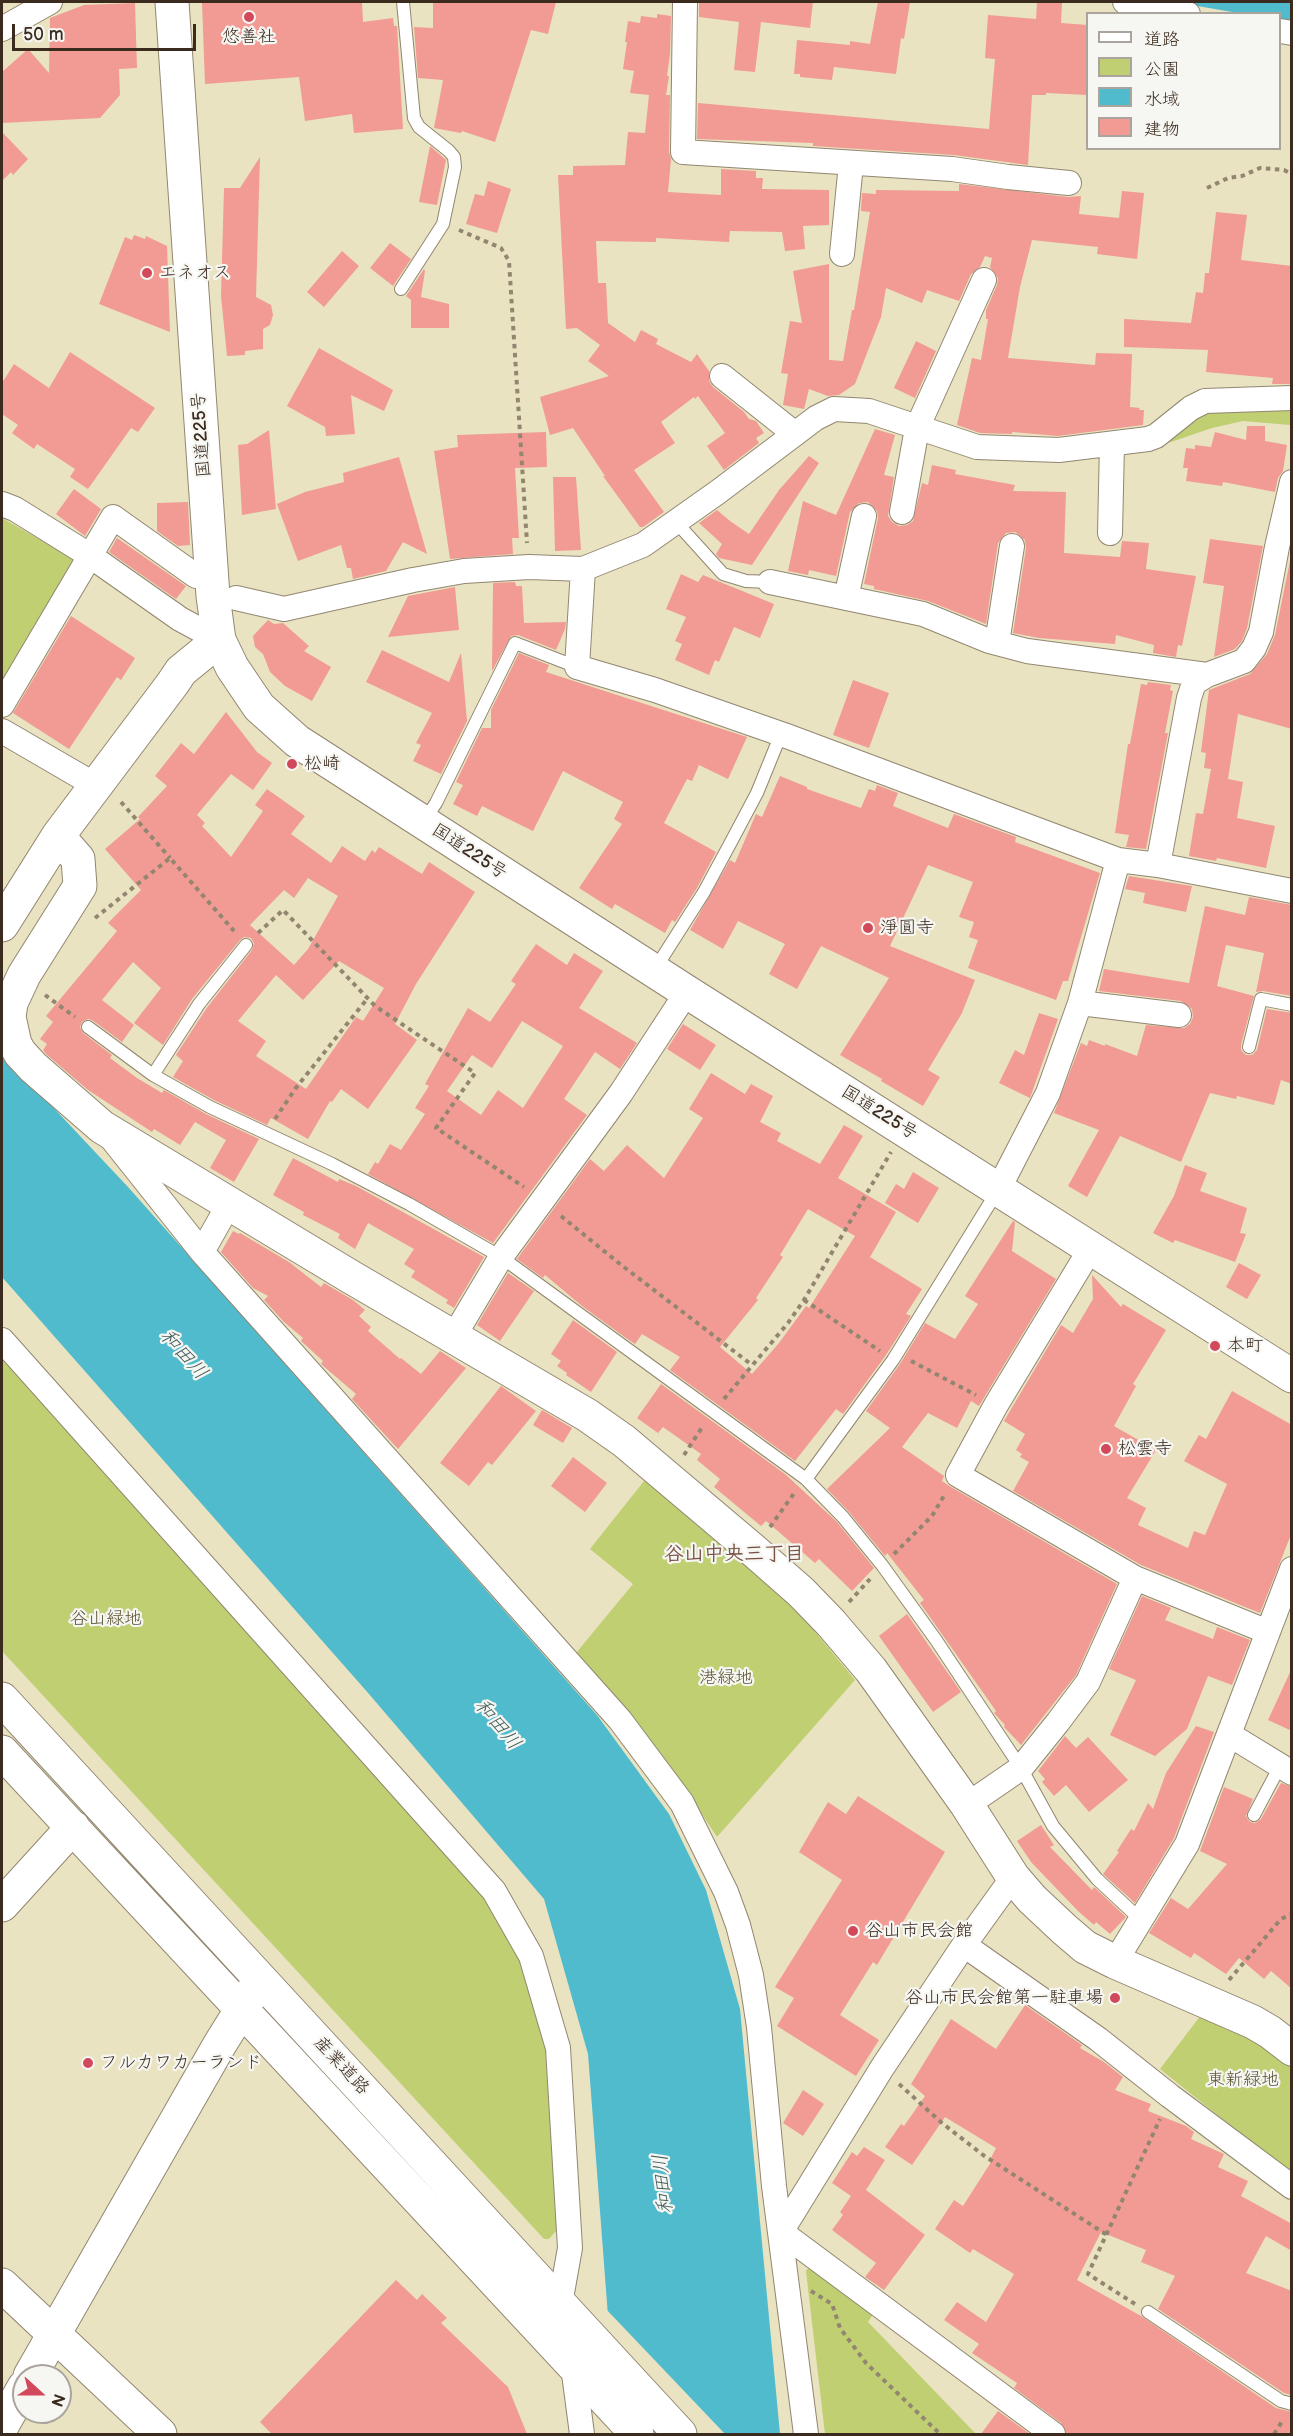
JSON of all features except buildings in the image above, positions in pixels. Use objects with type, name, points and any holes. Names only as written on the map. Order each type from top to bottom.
[{"type":"main road","name":"国道225号","points":[[172,2],[213,596],[219,640],[232,667],[259,707],[297,741],[1292,1376]]},
{"type":"main road","points":[[2,925],[58,837],[108,793],[181,671],[219,640]]},
{"type":"main road","points":[[58,837],[78,859],[80,886],[19,986],[9,1017],[20,1053],[33,1067],[102,1126],[587,1415],[624,1441],[801,1592],[871,1670],[967,1805],[1013,1876],[1032,1899],[1064,1929],[1085,1947],[1210,2002],[1270,2032],[1292,2049]]},
{"type":"main road","name":"産業道路","points":[[2,1699],[680,2434]]},
{"type":"main road","name":"産業道路","points":[[2,1752],[637,2434]]},
{"type":"main road","points":[[2,1905],[73,1827]]},
{"type":"main road","points":[[37,2364],[220,2044],[261,1980]]},
{"type":"main road","points":[[2,2285],[160,2434]]},
{"type":"main road","points":[[2,2426],[12,2408]]},
{"type":"street","points":[[2,28],[50,2]]},
{"type":"street","points":[[685,2],[683,152],[952,169],[1069,183]]},
{"type":"street","points":[[1125,2],[1178,12]]},
{"type":"street","points":[[842,254],[850,164]]},
{"type":"street","points":[[902,512],[917,428],[984,280]]},
{"type":"street","points":[[722,376],[795,434]]},
{"type":"street","points":[[236,598],[284,609],[464,571],[529,567],[583,569],[643,545],[826,412],[846,408],[869,411],[965,444],[990,449],[1059,450],[1156,436],[1191,408],[1205,401],[1292,398]]},
{"type":"street","points":[[1110,533],[1112,444]]},
{"type":"street","points":[[1158,865],[1189,698],[1194,683],[1207,675],[1244,661],[1254,648],[1261,632],[1292,482]]},
{"type":"street","points":[[2,504],[15,509],[89,555],[180,620],[219,640]]},
{"type":"street","points":[[846,598],[864,516]]},
{"type":"street","points":[[2,705],[113,517],[196,576]]},
{"type":"street","points":[[997,643],[1012,546]]},
{"type":"street","points":[[583,569],[577,667],[655,690],[781,734],[1118,860],[1158,865],[1292,891]]},
{"type":"street","points":[[770,582],[923,614],[997,643],[1027,651],[1207,675]]},
{"type":"street","points":[[2,731],[108,793]]},
{"type":"street","points":[[998,1190],[1048,1093],[1080,1003],[1118,860]]},
{"type":"street","points":[[454,1336],[501,1257],[621,1093],[687,992]]},
{"type":"street","points":[[1080,1003],[1179,1015]]},
{"type":"street","points":[[102,1126],[202,1251],[620,1720],[682,1803],[726,1892],[738,1924],[751,1975],[759,2027],[774,2186],[806,2434]]},
{"type":"street","points":[[202,1251],[229,1203]]},
{"type":"street","points":[[1091,1248],[996,1405],[958,1475],[1135,1578],[1268,1632]]},
{"type":"street","points":[[2,1340],[494,1892],[531,1956],[558,2048],[570,2248],[560,2304]]},
{"type":"street","points":[[1115,1962],[1187,1844],[1292,1569]]},
{"type":"street","points":[[967,1805],[1021,1768],[1088,1682],[1135,1578]]},
{"type":"street","points":[[1230,1735],[1286,1769]]},
{"type":"street","points":[[781,2232],[882,2068],[1013,1876]]},
{"type":"street","points":[[964,1945],[1098,2039],[1292,2187]]},
{"type":"street","points":[[781,2232],[1053,2434]]},
{"type":"street","points":[[580,2372],[582,2434]]},
{"type":"lane","points":[[401,289],[443,224],[455,166],[454,157],[449,151],[418,128],[414,118],[403,2]]},
{"type":"lane","points":[[676,522],[723,574],[746,581],[770,582]]},
{"type":"lane","points":[[423,822],[436,803],[515,643],[577,667]]},
{"type":"lane","points":[[654,970],[710,882],[757,793],[781,734]]},
{"type":"lane","points":[[153,1075],[199,1004],[246,945]]},
{"type":"lane","points":[[1250,1047],[1261,999],[1292,1005]]},
{"type":"lane","points":[[88,1027],[153,1075],[210,1107],[266,1132],[399,1199],[501,1257],[806,1479],[843,1517],[882,1565],[936,1640],[1021,1768],[1053,1826],[1097,1879],[1141,1920]]},
{"type":"lane","points":[[806,1479],[895,1357],[998,1190]]},
{"type":"lane","points":[[1254,1815],[1286,1769]]},
{"type":"lane","points":[[1148,2312],[1281,2401],[1292,2404]]},
{"type":"path","points":[[1207,188],[1228,178],[1242,176],[1260,168],[1284,170],[1292,174]]},
{"type":"path","points":[[443,224],[501,248],[509,261],[529,567]]},
{"type":"path","points":[[108,793],[170,858],[246,945],[283,910],[367,999],[474,1073],[436,1128],[541,1200],[752,1365]]},
{"type":"path","points":[[92,921],[170,858]]},
{"type":"path","points":[[37,989],[88,1027]]},
{"type":"path","points":[[266,1132],[295,1089],[367,999]]},
{"type":"path","points":[[668,1477],[714,1411],[788,1323],[804,1300],[893,1148],[906,1130]]},
{"type":"path","points":[[804,1300],[895,1357],[996,1405]]},
{"type":"path","points":[[753,1550],[806,1479]]},
{"type":"path","points":[[1210,2002],[1281,1919],[1292,1914]]},
{"type":"path","points":[[882,2068],[942,2123],[982,2155],[1107,2235]]},
{"type":"path","points":[[1148,2312],[1088,2274],[1170,2096]]},
{"type":"path","points":[[786,2274],[832,2304],[840,2328],[866,2363],[940,2434]]},
{"type":"green space","points":[[1291,407],[1290,425],[1243,421],[1212,428],[1168,443],[1161,441],[1191,416],[1211,411]]},
{"type":"green space","points":[[2,518],[79,562],[2,691]]},
{"type":"green space","name":"谷山緑地","points":[[2,1355],[486,1896],[520,1958],[550,2049],[560,2221],[557,2230],[549,2239],[544,2239],[2,1651]]},
{"type":"green space","name":"港緑地","points":[[648,1476],[798,1611],[855,1680],[717,1837],[680,1781],[576,1653],[633,1584],[590,1549]]},
{"type":"green space","name":"東新緑地","points":[[1204,2011],[1291,2061],[1291,2174],[1160,2069]]},
{"type":"green space","points":[[812,2264],[874,2313],[868,2322],[976,2434],[825,2434],[806,2271]]},
{"type":"water","points":[[1174,2],[1291,2],[1291,24],[1281,21],[1281,12],[1232,12]]},
{"type":"water","name":"和田川","points":[[2,1053],[128,1187],[597,1715],[669,1814],[706,1890],[740,2009],[780,2434],[617,2434],[588,2054],[544,1899],[369,1694],[2,1277]]},
{"type":"pier","points":[[605,2308],[725,2434],[614,2434]]},
{"type":"place","name":"悠善社","points":[[249,17]]},
{"type":"place","name":"エネオス","points":[[147,273]]},
{"type":"place","name":"松崎","points":[[292,764]]},
{"type":"place","name":"淨圓寺","points":[[868,928]]},
{"type":"place","name":"本町","points":[[1215,1346]]},
{"type":"place","name":"松雲寺","points":[[1106,1449]]},
{"type":"place","name":"谷山市民会館","points":[[853,1931]]},
{"type":"place","name":"谷山市民会館第一駐車場","points":[[1115,1998]]},
{"type":"place","name":"フルカワカーランド","points":[[88,2063]]},
{"type":"district","name":"谷山中央三丁目","points":[[734,1555]]}]
